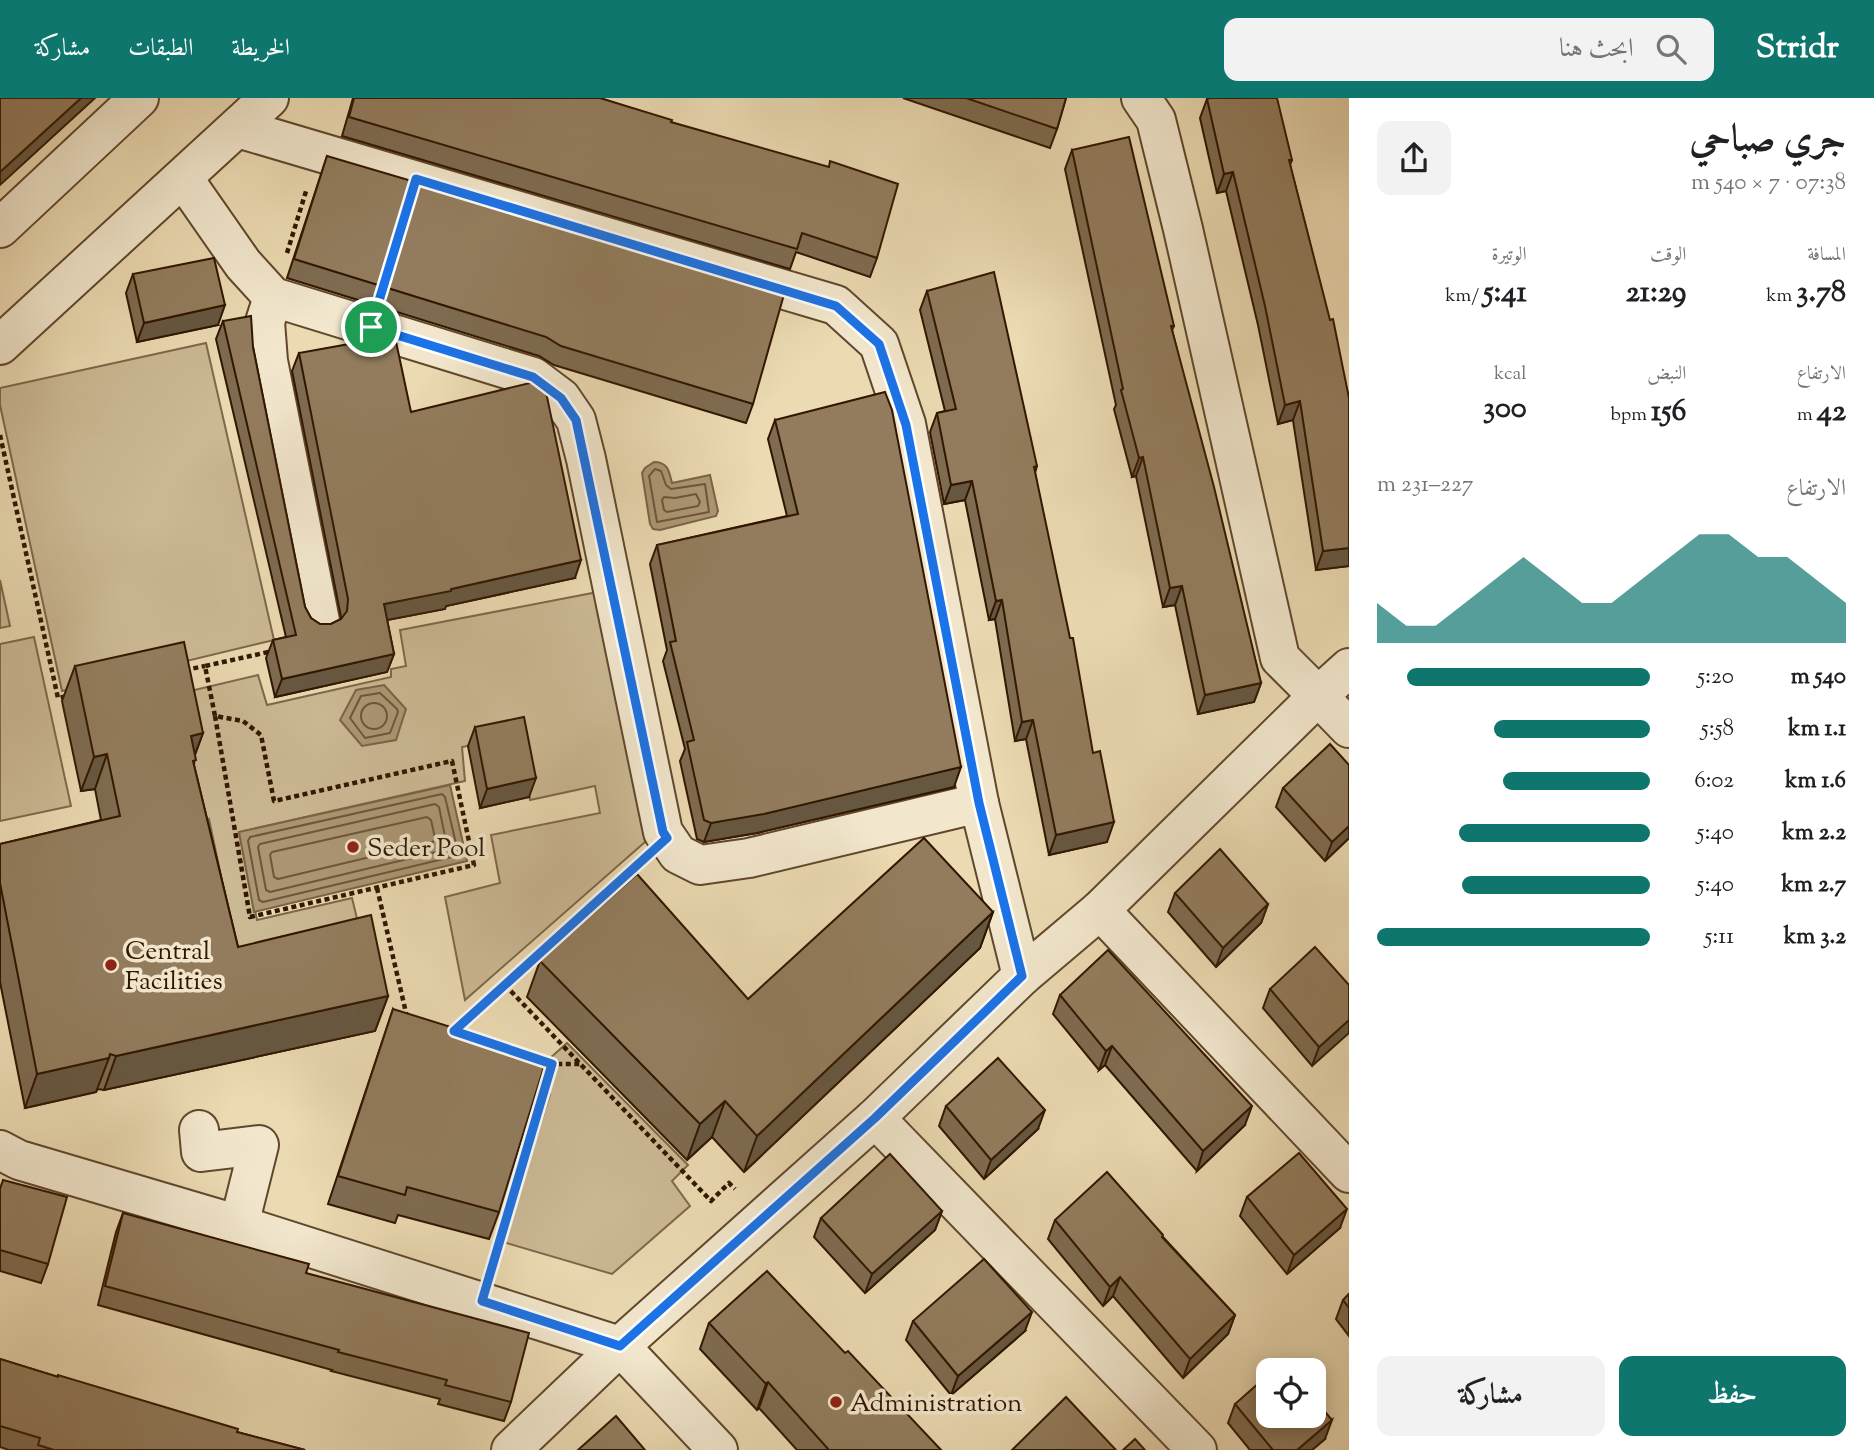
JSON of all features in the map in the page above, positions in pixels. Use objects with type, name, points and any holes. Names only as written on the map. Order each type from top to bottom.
[{"type":"street","points":[[0,228],[139,98]]},
{"type":"street","points":[[0,345],[270,98]]},
{"type":"street","points":[[1142,98],[1156,120],[1180,217],[1280,658],[1349,728]]},
{"type":"street","points":[[238,128],[836,306],[879,344],[906,425],[979,803],[1022,976]]},
{"type":"street","points":[[183,178],[243,264],[273,297],[533,377],[561,398],[576,420],[663,832],[678,854],[700,865],[749,858],[979,803]]},
{"type":"street","points":[[273,297],[265,322],[268,360],[320,621]]},
{"type":"street","points":[[511,1450],[620,1346],[875,1118],[1022,976],[1100,909],[1349,668]]},
{"type":"street","points":[[1100,909],[1349,1172]]},
{"type":"street","points":[[875,1118],[1196,1450]]},
{"type":"street","points":[[198,1130],[201,1153],[258,1145],[239,1225]]},
{"type":"street","points":[[0,1150],[19,1160],[239,1225],[620,1346],[718,1450]]},
{"type":"path","points":[[273,297],[319,150]]},
{"type":"path","points":[[0,435],[58,698],[71,695]]},
{"type":"path","points":[[183,670],[284,649]]},
{"type":"path","points":[[205,666],[250,917],[474,865],[452,761],[274,801],[261,735],[243,721],[215,716]]},
{"type":"path","points":[[454,1031],[667,838]]},
{"type":"path","points":[[377,888],[407,1017],[419,1021]]},
{"type":"path","points":[[505,985],[711,1200],[729,1183],[764,1218]]},
{"type":"path","points":[[442,1028],[467,1036]]},
{"type":"path","points":[[540,1060],[552,1064],[581,1064]]},
{"type":"path","points":[[482,1301],[552,1064]]},
{"type":"shaded area","points":[[206,343],[274,640],[62,691],[0,405],[0,388]]},
{"type":"shaded area","points":[[0,580],[10,626],[0,628]]},
{"type":"shaded area","points":[[603,591],[642,759],[645,842],[465,1000],[445,897],[500,883],[491,835],[600,813],[595,786],[530,800],[517,736],[462,747],[465,781],[239,832],[257,920],[352,898],[361,935],[239,961],[209,819],[194,822],[169,696],[258,675],[267,705],[391,677],[391,669],[406,666],[400,630]]},
{"type":"shaded area","points":[[34,637],[71,806],[0,821],[0,644]]},
{"type":"shaded area","points":[[567,1043],[688,1165],[672,1181],[690,1206],[612,1274],[503,1242],[550,1094],[539,1068]]},
{"type":"water","points":[[654,462],[665,465],[672,483],[710,475],[718,511],[716,516],[660,530],[653,529],[642,473]]},
{"type":"water","points":[[384,685],[406,709],[396,740],[362,746],[340,720],[356,690]]},
{"type":"water","name":"Seder Pool","points":[[450,785],[467,861],[254,912],[239,832]]},
{"type":"building","points":[[0,98],[81,98],[0,172]]},
{"type":"building","points":[[354,98],[600,98],[672,120],[671,122],[829,167],[830,161],[898,184],[877,258],[802,233],[797,249],[349,117]]},
{"type":"building","points":[[966,98],[1066,98],[1057,129]]},
{"type":"building","points":[[1277,98],[1292,160],[1289,160],[1330,320],[1333,319],[1349,398],[1349,548],[1323,551],[1300,401],[1285,405],[1233,172],[1224,174],[1207,99]]},
{"type":"building","points":[[1129,137],[1174,326],[1171,326],[1214,487],[1261,683],[1205,695],[1182,586],[1170,588],[1143,457],[1139,458],[1121,390],[1123,389],[1072,150]]},
{"type":"building","points":[[327,156],[785,291],[753,404],[561,346],[546,337],[294,259]]},
{"type":"building","points":[[214,258],[225,305],[144,323],[133,274]]},
{"type":"building","points":[[994,272],[1037,466],[1034,467],[1070,638],[1073,638],[1093,753],[1100,751],[1114,822],[1056,835],[1033,720],[1022,722],[1002,600],[996,601],[972,481],[951,485],[937,413],[956,409],[927,291]]},
{"type":"building","points":[[251,316],[253,347],[305,607],[311,618],[320,624],[331,624],[341,619],[347,611],[348,599],[299,353],[371,340],[374,331],[395,337],[411,412],[534,382],[546,392],[581,560],[384,604],[394,654],[282,679],[273,640],[296,635],[223,321]]},
{"type":"building","points":[[885,392],[892,410],[961,767],[764,814],[711,823],[704,820],[687,742],[694,740],[670,642],[676,641],[657,545],[798,514],[775,420]]},
{"type":"building","name":"Central Facilities","points":[[184,642],[203,733],[191,736],[196,760],[193,761],[238,947],[371,915],[388,996],[116,1056],[110,1054],[109,1058],[37,1074],[0,883],[0,844],[120,816],[107,754],[94,757],[75,666]]},
{"type":"building","points":[[524,717],[536,778],[487,789],[475,727]]},
{"type":"building","points":[[1330,744],[1349,765],[1349,826],[1332,842],[1283,788]]},
{"type":"building","points":[[924,838],[993,912],[757,1136],[725,1101],[700,1124],[540,961],[637,874],[748,999]]},
{"type":"building","points":[[1220,849],[1268,904],[1223,948],[1175,893]]},
{"type":"building","points":[[1315,947],[1349,985],[1349,1020],[1319,1047],[1270,989]]},
{"type":"building","points":[[1108,950],[1252,1106],[1203,1151],[1112,1046],[1106,1051],[1060,995]]},
{"type":"building","points":[[393,1009],[547,1057],[499,1212],[407,1187],[405,1195],[338,1176]]},
{"type":"building","points":[[998,1058],[1045,1110],[991,1160],[946,1106]]},
{"type":"building","points":[[1299,1153],[1347,1209],[1294,1255],[1247,1197]]},
{"type":"building","points":[[890,1154],[942,1211],[872,1274],[821,1218]]},
{"type":"building","points":[[1107,1172],[1162,1237],[1235,1315],[1190,1359],[1120,1277],[1110,1287],[1055,1220]]},
{"type":"building","points":[[3,1180],[67,1197],[48,1264],[0,1250],[0,1189]]},
{"type":"building","points":[[123,1213],[309,1264],[306,1273],[529,1333],[511,1402],[445,1385],[447,1380],[105,1286]]},
{"type":"building","points":[[984,1259],[1032,1312],[958,1376],[913,1321]]},
{"type":"building","points":[[767,1271],[845,1353],[848,1351],[941,1450],[829,1450],[768,1382],[766,1384],[709,1323]]},
{"type":"building","points":[[1349,1294],[1349,1308],[1343,1300]]},
{"type":"building","points":[[0,1359],[238,1429],[237,1432],[305,1450],[54,1450],[38,1445],[40,1438],[0,1426]]},
{"type":"building","points":[[1256,1385],[1256,1428],[1323,1428],[1297,1450],[1273,1450],[1235,1404]]},
{"type":"building","points":[[1066,1397],[1116,1450],[1012,1450]]},
{"type":"building","points":[[1326,1413],[1332,1420],[1326,1425]]},
{"type":"building","points":[[616,1416],[645,1450],[578,1450]]},
{"type":"building","points":[[1135,1439],[1145,1450],[1123,1450]]},
{"type":"place","name":"Seder Pool","points":[[353,847]]},
{"type":"place","name":"Central Facilities","points":[[111,965]]},
{"type":"place","name":"Administration","points":[[836,1402]]},
{"type":"route","points":[[416,179],[836,306],[879,344],[906,425],[979,803],[1022,976],[875,1118],[620,1346],[482,1301],[552,1064],[454,1031],[667,838],[663,832],[586,459],[576,420],[561,398],[533,377],[371,327],[416,179]]}]
